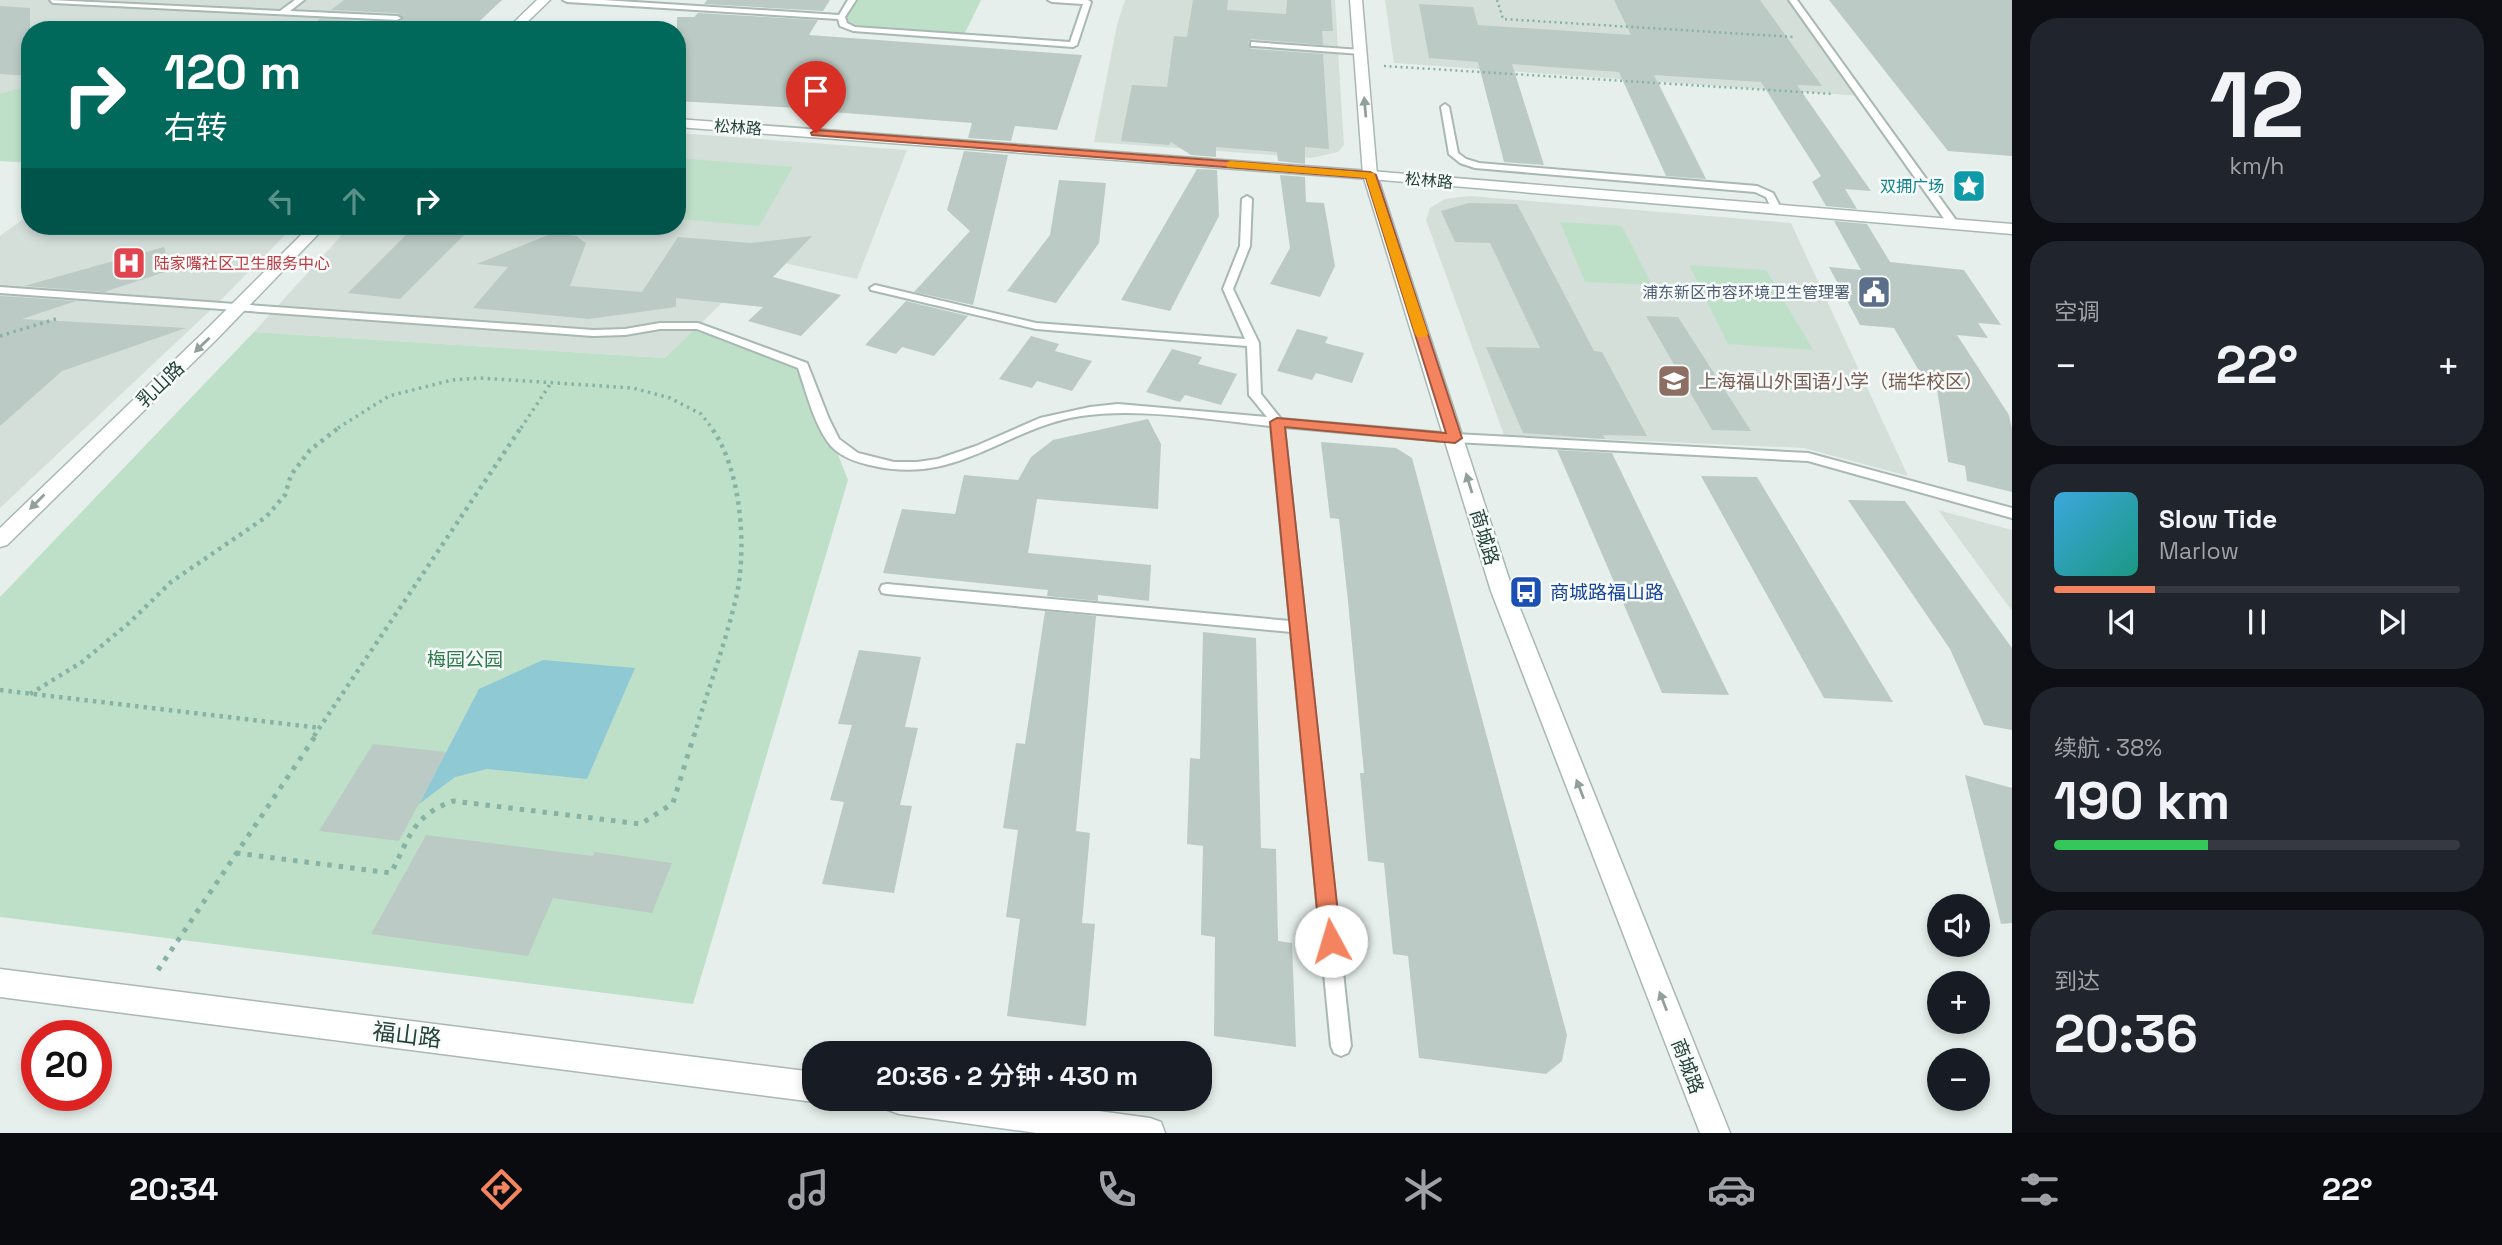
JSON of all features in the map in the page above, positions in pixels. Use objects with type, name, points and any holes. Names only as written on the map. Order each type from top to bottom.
[{"type":"street","points":[[522,21],[544,0]]},
{"type":"street","name":"商城路","points":[[1356,0],[1370,175],[1502,591],[1714,1133]]},
{"type":"street","name":"松林路","points":[[686,123],[1370,175],[2012,229]]},
{"type":"street","name":"乳山路","points":[[0,540],[309,235]]},
{"type":"street","name":"福山路","points":[[0,983],[802,1085]]},
{"type":"street","points":[[988,1111],[1150,1133]]},
{"type":"lane","points":[[282,13],[300,0]]},
{"type":"lane","points":[[568,0],[841,17]]},
{"type":"lane","points":[[852,0],[841,17],[842,24],[853,29],[1073,45],[1087,2],[1052,0]]},
{"type":"lane","points":[[1793,0],[1954,225]]},
{"type":"lane","points":[[53,1],[397,18]]},
{"type":"lane","points":[[1254,44],[1361,58]]},
{"type":"lane","points":[[1445,107],[1454,154],[1463,161],[1478,166],[1757,189],[1770,195],[1777,209]]},
{"type":"lane","points":[[1247,199],[1245,246],[1228,289],[1253,343],[1255,395],[1277,422],[1342,1046]]},
{"type":"lane","points":[[875,288],[1036,326],[1253,343]]},
{"type":"lane","points":[[0,290],[593,333],[625,332],[660,326],[698,326],[803,366],[831,438],[848,455],[912,468],[947,463],[1044,422],[1078,411],[1118,408],[1455,438],[1808,457],[2012,513]]},
{"type":"lane","points":[[887,589],[1298,627]]},
{"type":"path","points":[[1497,0],[1503,19],[1820,38]]},
{"type":"path","points":[[1361,58],[1862,96]]},
{"type":"path","points":[[30,694],[82,662],[129,623],[171,582],[266,517],[285,495],[291,475],[310,450],[333,431],[389,396],[452,380],[480,378],[633,388],[670,398],[701,414],[722,441],[735,477],[741,535],[736,600],[673,803],[641,824],[453,801],[432,809],[418,822],[391,873],[236,853]]},
{"type":"path","points":[[138,1000],[551,383]]},
{"type":"path","points":[[0,690],[320,728]]},
{"type":"shaded area","points":[[0,0],[468,0],[445,21],[21,21],[21,162],[0,161]]},
{"type":"shaded area","points":[[1125,0],[1335,0],[1344,145],[1338,152],[1311,158],[1094,142],[1117,25]]},
{"type":"shaded area","points":[[1385,0],[1793,0],[1862,96],[1394,63]]},
{"type":"shaded area","points":[[686,134],[907,150],[857,279],[766,259],[666,358],[254,332],[342,235],[686,235]]},
{"type":"shaded area","name":"上海福山外国语小学（瑞华校区）","points":[[1470,196],[1791,223],[1908,476],[1804,448],[1504,435],[1426,220],[1430,208],[1445,199]]},
{"type":"shaded area","points":[[21,221],[21,235],[285,235],[216,305],[0,508],[0,236]]},
{"type":"shaded area","points":[[1938,510],[2012,530],[2012,611]]},
{"type":"green space","points":[[852,0],[981,0],[963,37],[853,29],[841,17]]},
{"type":"green space","points":[[21,88],[21,162],[0,161],[0,94]]},
{"type":"green space","points":[[686,159],[793,167],[759,226],[686,220]]},
{"type":"green space","points":[[1560,222],[1622,226],[1652,285],[1585,282]]},
{"type":"green space","points":[[1689,265],[1766,270],[1813,350],[1728,344]]},
{"type":"green space","name":"梅园公园","points":[[698,326],[803,366],[848,480],[693,1004],[0,917],[0,597],[254,332],[665,358]]},
{"type":"water","points":[[543,660],[635,668],[587,779],[487,769],[455,777],[419,804],[479,689]]},
{"type":"building","points":[[344,0],[502,0],[480,21],[400,21],[403,19],[397,13],[331,10]]},
{"type":"building","points":[[707,0],[830,0],[823,11],[704,4]]},
{"type":"building","points":[[1193,0],[1228,0],[1227,10],[1286,14],[1287,0],[1331,0],[1333,31],[1322,31],[1323,45],[1251,39],[1248,42],[1251,49],[1323,54],[1329,149],[1305,147],[1305,164],[1278,161],[1277,152],[1216,147],[1216,157],[1191,155],[1171,142],[1169,145],[1121,141],[1132,85],[1167,87],[1174,36],[1187,37]]},
{"type":"building","points":[[1614,0],[1760,0],[1822,86],[1797,85],[1871,191],[1845,189],[1857,209],[1826,206],[1812,182],[1821,176],[1761,82],[1654,75],[1706,179],[1666,176],[1619,72],[1512,64],[1544,165],[1504,162],[1478,62],[1429,58],[1419,4],[1473,7],[1478,25],[1631,35]]},
{"type":"building","points":[[1829,0],[2012,0],[2012,156],[1948,151]]},
{"type":"building","points":[[0,6],[30,8],[30,21],[21,21],[21,75],[0,74]]},
{"type":"building","points":[[698,13],[818,20],[809,35],[1082,55],[1057,130],[1015,126],[1011,141],[968,138],[972,123],[832,112],[833,110],[686,102],[686,21],[677,21],[677,17],[694,17]]},
{"type":"building","points":[[320,19],[358,21],[317,21]]},
{"type":"building","points":[[964,151],[1008,155],[973,305],[914,292],[970,231],[947,210]]},
{"type":"building","points":[[1197,169],[1217,170],[1219,216],[1170,311],[1121,300]]},
{"type":"building","points":[[1280,175],[1305,177],[1306,202],[1324,203],[1335,266],[1320,297],[1270,284],[1290,248]]},
{"type":"building","points":[[1059,180],[1106,183],[1099,243],[1056,303],[1007,291],[1050,235]]},
{"type":"building","points":[[1469,203],[1517,204],[1594,351],[1602,352],[1647,436],[1603,435],[1605,439],[1523,433],[1486,347],[1540,348],[1490,243],[1455,242],[1441,211]]},
{"type":"building","points":[[1834,221],[1867,224],[1890,262],[1964,270],[2001,325],[1978,323],[1988,338],[1957,335],[2009,415],[2012,429],[2012,492],[1967,481],[1965,466],[1948,462],[1936,382],[1925,381],[1894,328],[1860,325],[1829,267],[1861,270]]},
{"type":"building","points":[[406,235],[464,235],[400,299],[348,293]]},
{"type":"building","points":[[548,235],[576,236],[586,243],[570,286],[642,292],[678,237],[750,243],[812,236],[773,277],[841,295],[801,336],[748,321],[763,307],[676,298],[676,307],[589,319],[473,308],[508,267],[477,264]]},
{"type":"building","points":[[164,247],[171,270],[104,292],[24,286]]},
{"type":"building","points":[[0,296],[76,301],[22,319],[186,328],[62,371],[0,426]]},
{"type":"building","points":[[906,301],[968,316],[934,356],[902,347],[896,354],[865,345]]},
{"type":"building","points":[[1646,316],[1678,317],[1751,431],[1712,430]]},
{"type":"building","points":[[1297,329],[1328,337],[1325,343],[1364,353],[1352,383],[1316,373],[1312,380],[1277,371]]},
{"type":"building","points":[[1031,336],[1059,344],[1055,351],[1092,361],[1072,391],[1037,381],[1032,388],[999,379]]},
{"type":"building","points":[[1172,349],[1202,357],[1198,364],[1237,374],[1221,405],[1185,395],[1180,402],[1146,392]]},
{"type":"building","points":[[1148,419],[1161,444],[1158,509],[1037,499],[1028,553],[1151,565],[1149,601],[1098,595],[1098,601],[1047,596],[1048,590],[883,573],[902,509],[955,514],[964,475],[1018,480],[1031,457],[1053,440]]},
{"type":"building","points":[[1321,442],[1396,448],[1412,458],[1567,1035],[1562,1061],[1546,1074],[1419,1058],[1408,956],[1393,954],[1384,863],[1368,861],[1360,773],[1364,773],[1339,519],[1330,518]]},
{"type":"building","points":[[1557,450],[1612,453],[1729,695],[1662,693]]},
{"type":"building","points":[[1701,476],[1757,477],[1893,702],[1824,698]]},
{"type":"building","points":[[1848,500],[1905,501],[2012,648],[2012,730],[1984,725],[1950,649]]},
{"type":"building","points":[[1045,611],[1096,616],[1076,831],[1090,833],[1082,923],[1095,924],[1086,1026],[1007,1016],[1020,919],[1006,917],[1018,830],[1003,828],[1016,743],[1025,744]]},
{"type":"building","points":[[1203,632],[1256,638],[1261,848],[1276,849],[1278,941],[1292,943],[1296,1047],[1214,1036],[1215,937],[1201,935],[1203,846],[1187,844],[1190,758],[1200,759]]},
{"type":"building","points":[[859,650],[921,657],[905,727],[918,728],[900,805],[912,806],[894,893],[822,884],[844,802],[830,800],[852,725],[838,724]]},
{"type":"building","points":[[373,744],[446,752],[399,841],[319,831]]},
{"type":"building","points":[[1965,775],[2012,788],[2012,923],[2001,924]]},
{"type":"building","points":[[426,835],[593,856],[595,852],[672,863],[652,913],[553,898],[528,956],[371,934]]},
{"type":"slow traffic","points":[[1231,165],[1370,175],[1422,334]]},
{"type":"place","name":"双拥广场","points":[[1969,186]]},
{"type":"place","name":"陆家嘴社区卫生服务中心","points":[[129,263]]},
{"type":"place","name":"浦东新区市容环境卫生管理署","points":[[1874,292]]},
{"type":"place","name":"上海福山外国语小学（瑞华校区）","points":[[1674,381]]},
{"type":"place","name":"商城路福山路","points":[[1526,592]]},
{"type":"route","points":[[816,133],[1370,175],[1455,438],[1277,422],[1331,941]]}]
